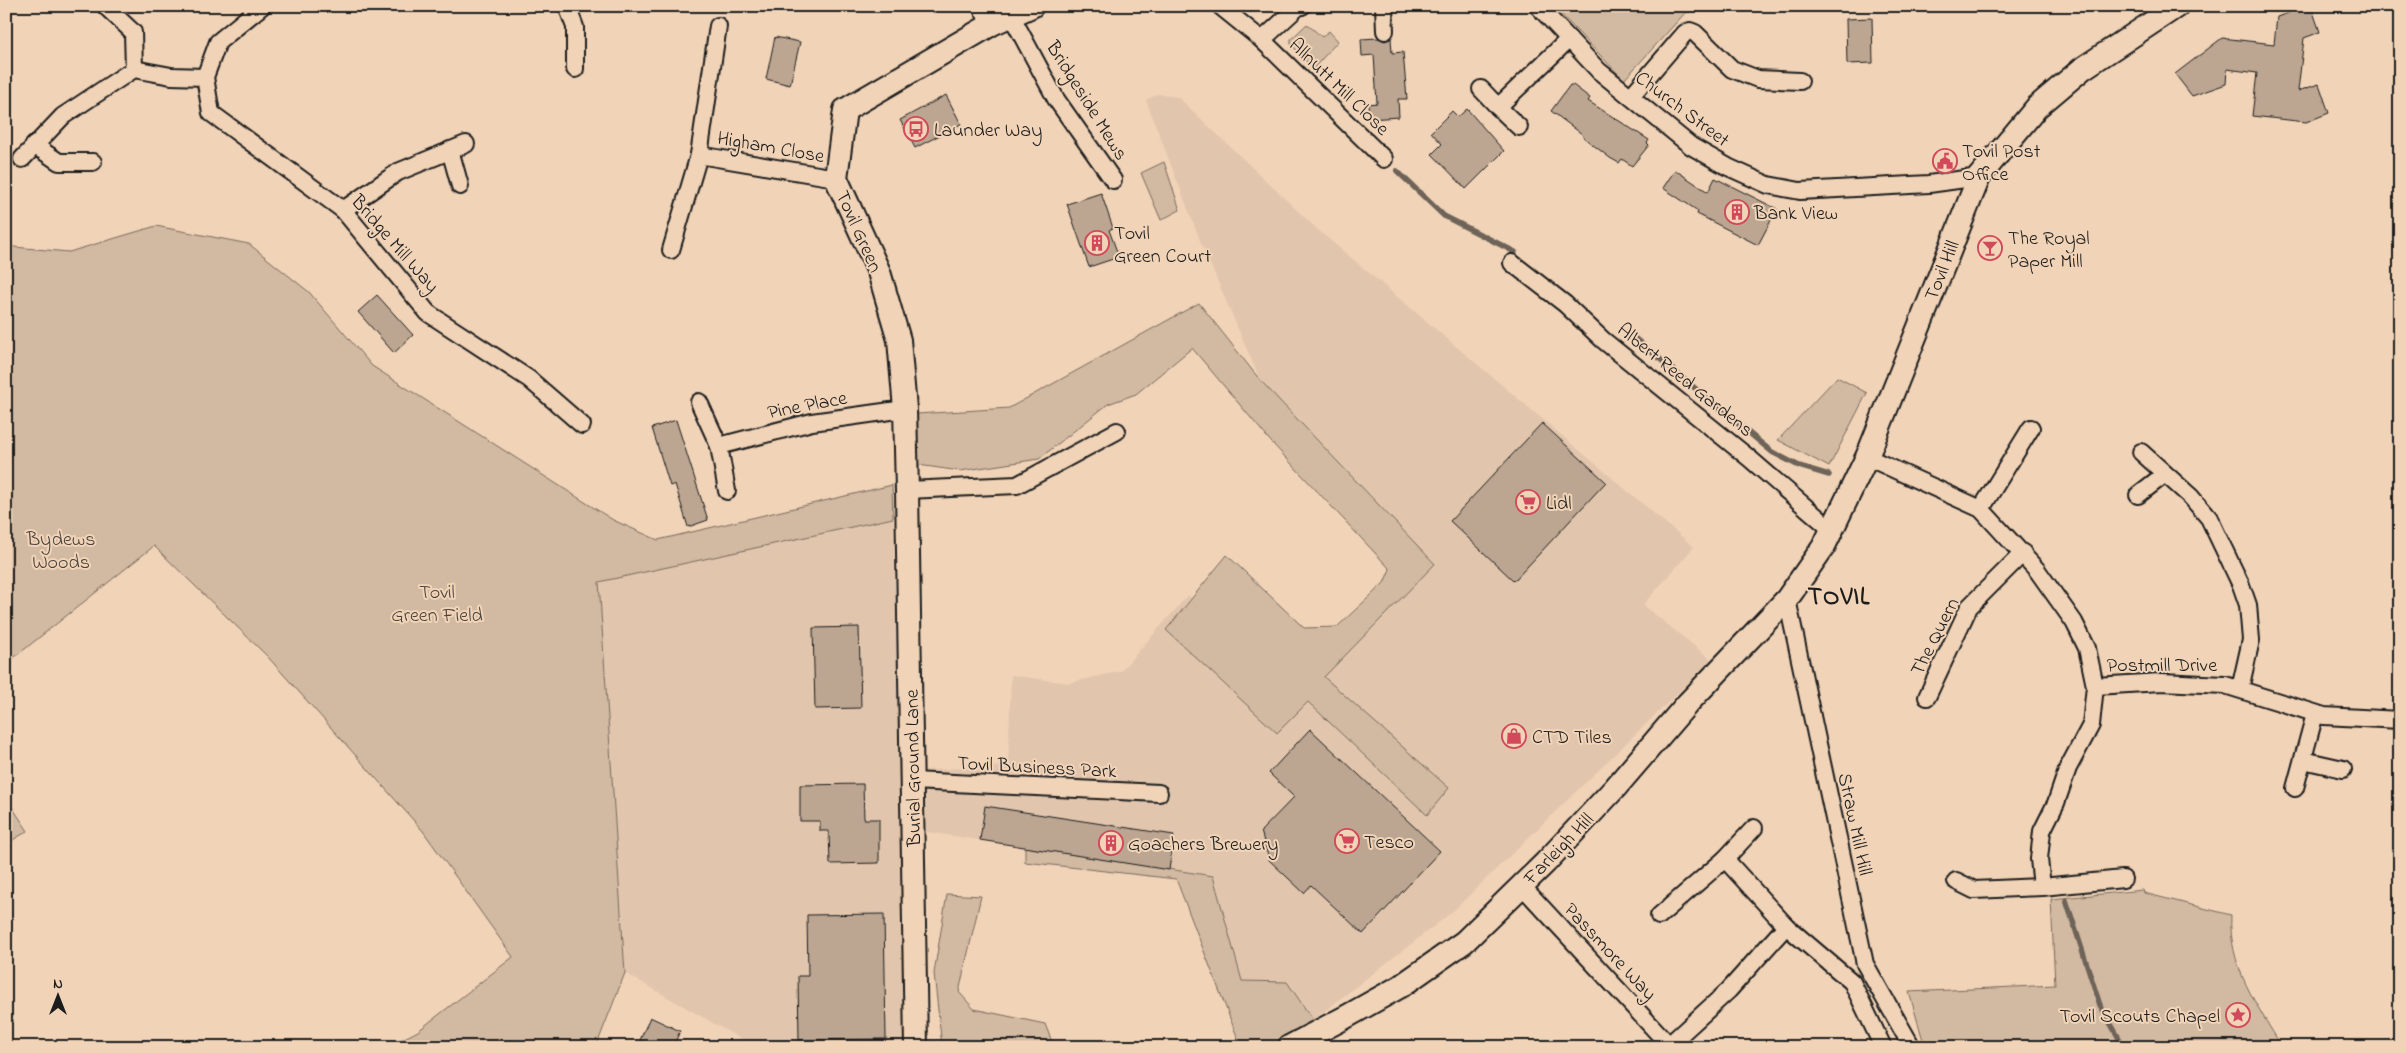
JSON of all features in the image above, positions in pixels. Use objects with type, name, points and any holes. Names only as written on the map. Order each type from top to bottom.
[{"type":"main road","name":"Tovil Hill","points":[[1787,599],[1832,530],[1867,457],[1979,177],[2037,107],[2082,68],[2177,6]]},
{"type":"main road","name":"Tovil Green","points":[[907,490],[905,409],[899,340],[880,272],[836,178],[845,110],[1004,13]]},
{"type":"main road","name":"Burial Ground Lane","points":[[907,490],[916,1047]]},
{"type":"main road","name":"Farleigh Hill","points":[[1288,1047],[1344,1018],[1409,980],[1464,942],[1522,886],[1615,788],[1688,703],[1787,599]]},
{"type":"street","points":[[105,6],[133,32],[134,69]]},
{"type":"street","name":"Bridge Mill Way","points":[[262,6],[218,42],[205,77],[211,113],[343,210],[428,313],[529,379],[582,425]]},
{"type":"street","points":[[567,6],[575,27],[575,69]]},
{"type":"street","name":"Allnutt Mill Close","points":[[1220,6],[1262,40],[1384,158]]},
{"type":"street","points":[[1262,40],[1298,7],[1302,6]]},
{"type":"street","points":[[1384,6],[1385,31]]},
{"type":"street","name":"Church Street","points":[[1538,6],[1599,71],[1691,146],[1728,168],[1768,185],[1800,191],[1929,184],[1979,177]]},
{"type":"street","name":"Bridgeside Mews","points":[[1004,13],[1056,98],[1113,180]]},
{"type":"street","name":"Higham Close","points":[[671,250],[699,155],[718,26]]},
{"type":"street","points":[[1631,96],[1685,33],[1690,31],[1696,33],[1732,69],[1758,79],[1800,81]]},
{"type":"street","points":[[1498,107],[1568,39]]},
{"type":"street","points":[[22,158],[63,116],[134,69],[171,76],[205,77]]},
{"type":"street","points":[[1481,89],[1519,127]]},
{"type":"street","points":[[343,210],[398,172],[466,144]]},
{"type":"street","points":[[34,146],[59,162],[93,162]]},
{"type":"street","points":[[450,150],[460,186]]},
{"type":"street","name":"Higham Close","points":[[699,155],[836,178]]},
{"type":"street","name":"Albert Reed Gardens","points":[[1512,263],[1565,304],[1603,340],[1749,458],[1832,530]]},
{"type":"street","points":[[699,402],[719,446],[728,491]]},
{"type":"street","name":"Pine Place","points":[[719,446],[812,422],[905,409]]},
{"type":"street","points":[[1982,509],[2031,428]]},
{"type":"street","points":[[907,490],[1017,485],[1117,432]]},
{"type":"street","points":[[2141,452],[2190,497],[2209,518],[2241,585],[2248,605],[2251,640],[2240,689]]},
{"type":"street","points":[[1867,457],[1982,509],[2023,553],[2074,622],[2087,648],[2095,686],[2091,725],[2068,768],[2056,803],[2042,831],[2039,859],[2042,887]]},
{"type":"street","points":[[2138,495],[2165,474]]},
{"type":"street","name":"The Quern","points":[[1927,697],[1969,607],[2023,553]]},
{"type":"street","name":"Straw Mill Hill","points":[[1787,599],[1865,964],[1912,1047]]},
{"type":"street","name":"Postmill Drive","points":[[2095,686],[2224,684],[2316,714],[2400,720]]},
{"type":"street","points":[[2296,788],[2316,714]]},
{"type":"street","points":[[2303,760],[2343,770]]},
{"type":"street","name":"Tovil Business Park","points":[[913,781],[1159,793]]},
{"type":"street","points":[[1659,916],[1725,858],[1754,828]]},
{"type":"street","points":[[1725,858],[1786,926],[1852,982],[1883,1047]]},
{"type":"street","points":[[1956,881],[1974,890],[2042,887],[2123,879]]},
{"type":"street","name":"Passmore Way","points":[[1522,886],[1668,1046],[1729,990],[1786,926]]},
{"type":"shaded area","points":[[1158,94],[1178,97],[1317,229],[1694,547],[1643,605],[1712,660],[1451,913],[1313,1020],[1287,982],[1242,981],[1213,876],[926,832],[925,770],[1008,766],[1011,675],[1069,683],[1121,671],[1188,595],[1293,689],[1435,564],[1260,380],[1199,238],[1146,100]]},
{"type":"shaded area","points":[[893,518],[909,1047],[755,1047],[625,973],[599,582]]},
{"type":"green space","points":[[1553,6],[1718,6],[1685,13],[1624,80]]},
{"type":"green space","points":[[1307,24],[1322,37],[1329,31],[1338,41],[1313,69],[1291,44],[1291,39]]},
{"type":"green space","points":[[1164,162],[1180,210],[1161,220],[1141,173]]},
{"type":"green space","name":"Tovil Green Field","points":[[156,226],[249,244],[309,292],[372,366],[613,520],[658,540],[892,485],[893,518],[599,582],[625,973],[596,1047],[387,1047],[418,1031],[513,957],[423,831],[267,656],[154,546],[6,664],[6,240],[14,247],[69,252]]},
{"type":"green space","points":[[1199,303],[1260,380],[1435,564],[1324,677],[1449,788],[1427,815],[1308,702],[1277,733],[1166,630],[1227,555],[1304,628],[1337,627],[1384,583],[1390,569],[1272,443],[1192,348],[1136,394],[1108,404],[1039,459],[960,471],[918,465],[917,414],[1009,408]]},
{"type":"green space","points":[[1837,377],[1867,393],[1829,467],[1778,440]]},
{"type":"green space","points":[[6,798],[28,831],[6,844]]},
{"type":"green space","points":[[1025,847],[1213,876],[1242,981],[1287,982],[1313,1020],[1310,1028],[1272,1047],[1234,1047],[1240,1044],[1176,879],[1025,862]]},
{"type":"green space","points":[[2143,890],[2144,893],[2231,915],[2231,934],[2239,968],[2254,1000],[2282,1047],[1925,1047],[1909,992],[2055,985],[2051,899]]},
{"type":"green space","points":[[947,894],[981,896],[959,992],[974,1009],[1045,1024],[1054,1047],[942,1047],[934,973]]},
{"type":"building","points":[[2311,6],[2320,32],[2304,38],[2298,91],[2319,84],[2329,113],[2306,122],[2252,116],[2257,73],[2227,69],[2226,84],[2192,96],[2175,74],[2222,38],[2274,44],[2277,17]]},
{"type":"building","points":[[1872,18],[1873,63],[1847,64],[1846,19]]},
{"type":"building","points":[[775,37],[800,42],[790,85],[766,79]]},
{"type":"building","points":[[1378,38],[1385,41],[1391,38],[1392,53],[1403,52],[1407,99],[1398,99],[1399,117],[1369,119],[1368,104],[1377,103],[1374,55],[1362,56],[1361,39]]},
{"type":"building","points":[[1570,85],[1573,85],[1590,98],[1588,101],[1649,140],[1647,143],[1649,145],[1632,166],[1622,159],[1619,163],[1610,158],[1551,111]]},
{"type":"building","points":[[946,95],[961,124],[915,148],[900,120]]},
{"type":"building","points":[[1467,109],[1504,151],[1466,189],[1432,154],[1442,144],[1431,132],[1452,111],[1458,117]]},
{"type":"building","name":"Bank View","points":[[1675,170],[1708,192],[1715,178],[1777,209],[1758,245],[1697,214],[1698,211],[1663,188]]},
{"type":"building","name":"Tovil Green Court","points":[[1101,193],[1113,228],[1109,230],[1119,257],[1089,267],[1067,204]]},
{"type":"building","points":[[377,295],[413,335],[394,353],[358,312]]},
{"type":"building","points":[[676,420],[708,520],[688,527],[675,484],[670,486],[652,428]]},
{"type":"building","name":"Lidl","points":[[1542,423],[1606,482],[1514,581],[1450,521]]},
{"type":"building","points":[[859,627],[861,708],[815,709],[813,628]]},
{"type":"building","name":"Tesco","points":[[1310,729],[1440,851],[1363,934],[1311,885],[1304,893],[1269,860],[1261,831],[1294,797],[1269,773]]},
{"type":"building","points":[[863,784],[864,819],[879,819],[879,863],[830,864],[829,831],[820,831],[820,821],[800,821],[800,785]]},
{"type":"building","points":[[985,806],[1174,835],[1169,870],[980,840]]},
{"type":"building","points":[[884,914],[886,1039],[799,1040],[798,976],[808,976],[807,915]]},
{"type":"building","points":[[650,1017],[680,1031],[673,1047],[637,1047]]},
{"type":"waterway","points":[[1397,171],[1444,216],[1515,252]]},
{"type":"waterway","points":[[1631,335],[1772,452],[1799,466],[1829,475]]},
{"type":"waterway","points":[[2066,900],[2100,1005],[2124,1047]]},
{"type":"place","name":"Launder Way","points":[[916,129]]},
{"type":"place","name":"Tovil Post Office","points":[[1945,161]]},
{"type":"place","name":"Bank View","points":[[1737,212]]},
{"type":"place","name":"Tovil Green Court","points":[[1097,243]]},
{"type":"place","name":"The Royal Paper Mill","points":[[1990,248]]},
{"type":"place","name":"Lidl","points":[[1528,502]]},
{"type":"place","name":"CTD Tiles","points":[[1514,736]]},
{"type":"place","name":"Tesco","points":[[1347,841]]},
{"type":"place","name":"Goachers Brewery","points":[[1111,843]]},
{"type":"place","name":"Tovil Scouts Chapel","points":[[2238,1015]]},
{"type":"district","name":"TOVIL","points":[[1839,595]]},
{"type":"park label","name":"Bydews Woods","points":[[61,550]]}]
